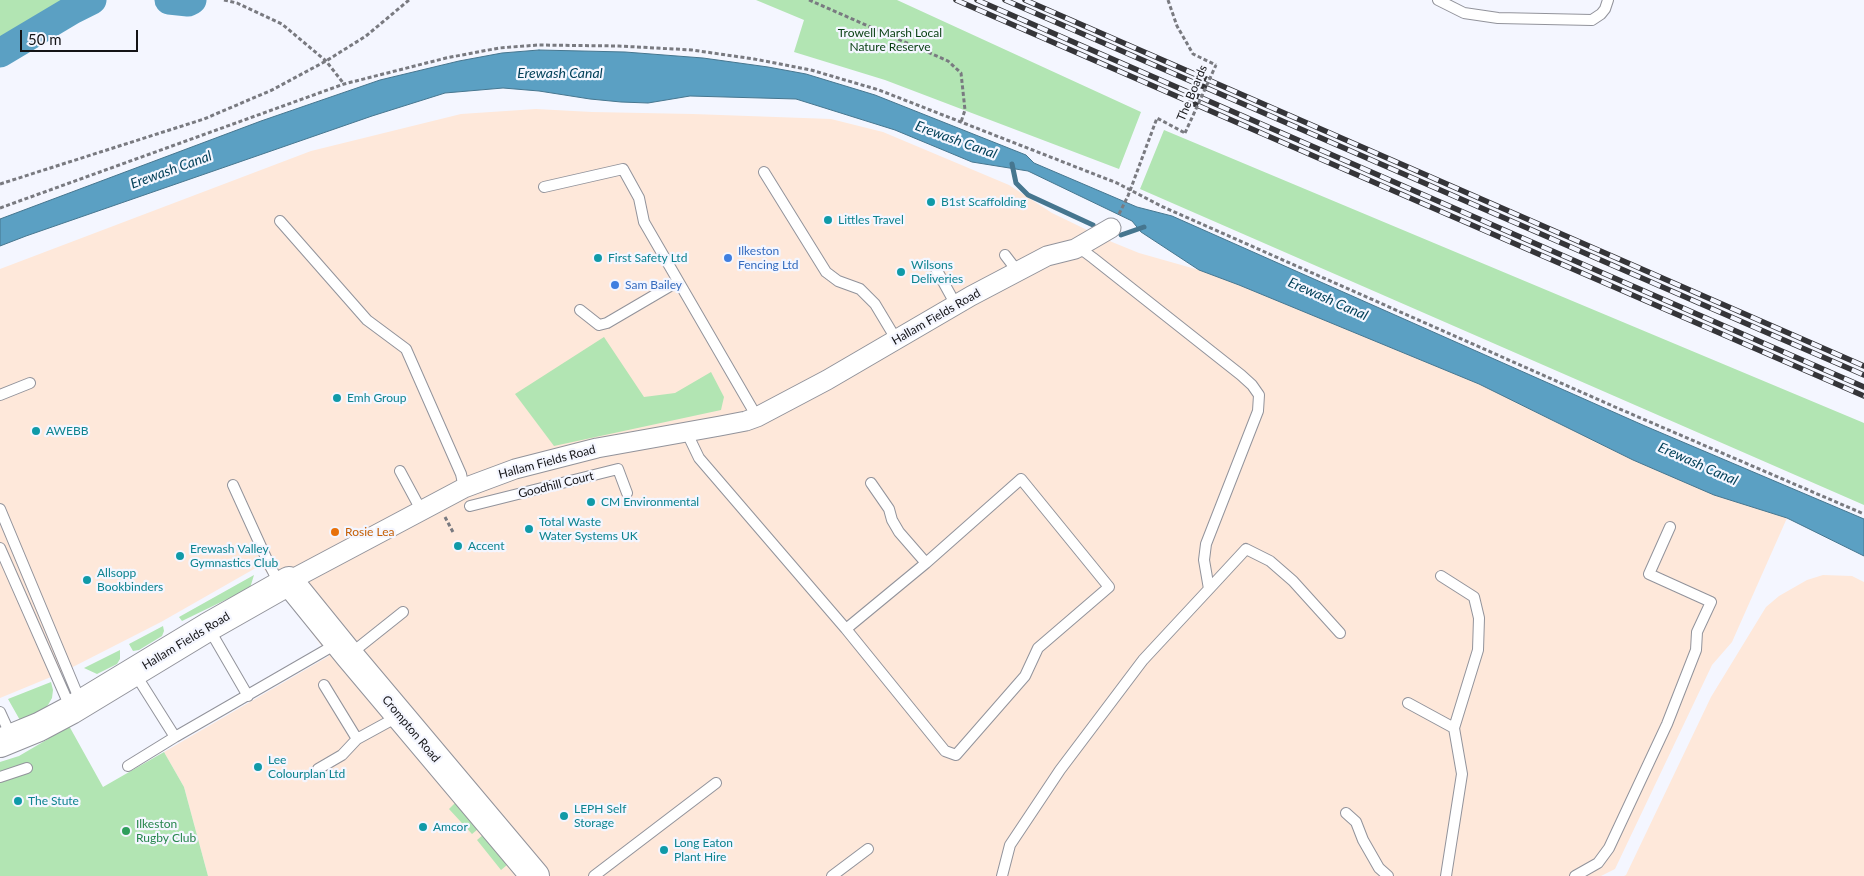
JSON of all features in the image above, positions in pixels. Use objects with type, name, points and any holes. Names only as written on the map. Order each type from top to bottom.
[{"type":"street","name":"Hallam Fields Road","points":[[6,741],[39,727],[134,672],[208,626],[464,488],[515,469],[597,448],[746,421],[757,417],[827,380],[956,305],[1047,256],[1075,249],[1113,224]]},
{"type":"street","name":"Crompton Road","points":[[285,583],[344,649],[536,876]]},
{"type":"lane","points":[[1438,0],[1464,13],[1498,18],[1592,20],[1605,9],[1608,0]]},
{"type":"lane","points":[[544,187],[622,169],[639,198],[644,222],[677,282],[757,417]]},
{"type":"lane","points":[[764,172],[826,272],[838,281],[860,290],[874,304],[896,339]]},
{"type":"lane","points":[[280,221],[367,320],[406,349],[461,474],[464,488]]},
{"type":"lane","points":[[1075,249],[1085,252],[1226,362],[1252,385],[1259,395],[1258,411],[1206,544],[1204,560],[1209,589]]},
{"type":"lane","points":[[1005,255],[1018,272]]},
{"type":"lane","points":[[935,267],[956,305]]},
{"type":"lane","points":[[580,310],[599,325],[607,323],[677,282]]},
{"type":"lane","points":[[0,396],[30,383]]},
{"type":"lane","points":[[686,431],[699,458],[846,629],[945,751],[956,755],[1026,676],[1038,648],[1109,587],[1021,479],[926,563],[846,629]]},
{"type":"lane","name":"Goodhill Court","points":[[470,506],[618,469],[627,493]]},
{"type":"lane","points":[[400,471],[422,510]]},
{"type":"lane","points":[[871,484],[889,509],[892,520],[899,532],[926,563]]},
{"type":"lane","points":[[233,485],[268,562],[285,583]]},
{"type":"lane","points":[[0,508],[76,706]]},
{"type":"lane","points":[[1575,876],[1594,866],[1606,854],[1667,724],[1696,650],[1698,632],[1711,602],[1649,574],[1670,527]]},
{"type":"lane","points":[[0,548],[76,706]]},
{"type":"lane","points":[[1002,876],[1010,845],[1060,770],[1143,660],[1246,549],[1270,561],[1293,581],[1340,633]]},
{"type":"lane","points":[[1442,576],[1474,597],[1479,618],[1478,650],[1454,728],[1462,774],[1446,876]]},
{"type":"lane","points":[[128,766],[248,696],[344,649],[403,612]]},
{"type":"lane","points":[[208,626],[248,696]]},
{"type":"lane","points":[[134,672],[175,737]]},
{"type":"lane","points":[[324,685],[357,739]]},
{"type":"lane","points":[[1408,703],[1454,728]]},
{"type":"lane","points":[[0,712],[6,741]]},
{"type":"lane","points":[[318,769],[342,754],[357,739],[400,715]]},
{"type":"lane","points":[[0,777],[28,768]]},
{"type":"lane","points":[[594,876],[716,783]]},
{"type":"lane","points":[[1346,813],[1356,822],[1363,840],[1379,868],[1388,876]]},
{"type":"lane","points":[[832,876],[868,849]]},
{"type":"path","points":[[224,0],[282,24],[326,61],[344,84]]},
{"type":"path","points":[[0,184],[204,119],[272,90],[326,61],[366,36],[409,0]]},
{"type":"path","points":[[809,0],[948,61],[961,73],[965,110],[960,122]]},
{"type":"path","name":"The Boards","points":[[1130,191],[1157,118],[1185,132],[1216,65],[1193,54],[1177,26],[1168,0]]},
{"type":"path","points":[[0,208],[344,84],[446,58],[499,48],[538,45],[692,50],[754,59],[811,70],[879,90],[1117,183],[1130,191],[1615,407],[1864,514]]},
{"type":"path","points":[[1113,224],[1130,191]]},
{"type":"shaded area","points":[[536,109],[831,119],[883,132],[1009,185],[1052,213],[1112,242],[1139,253],[1199,270],[1239,285],[1479,384],[1633,460],[1714,494],[1787,518],[1732,642],[1712,665],[1615,869],[1601,876],[208,876],[184,787],[164,752],[329,656],[261,565],[161,622],[63,672],[0,698],[0,269],[311,151],[461,114]]},
{"type":"shaded area","points":[[1823,575],[1852,576],[1864,582],[1864,876],[1624,876],[1711,697],[1766,607],[1779,596],[1807,580]]},
{"type":"green space","points":[[0,0],[74,0],[0,46]]},
{"type":"green space","name":"Trowell Marsh Local Nature Reserve","points":[[756,0],[897,0],[1141,112],[1119,169],[885,80],[794,52],[804,20]]},
{"type":"green space","points":[[1164,130],[1864,423],[1864,505],[1140,189]]},
{"type":"green space","points":[[604,337],[644,397],[675,393],[711,372],[724,397],[721,410],[554,446],[515,394]]},
{"type":"green space","points":[[254,575],[250,588],[182,621],[179,617]]},
{"type":"green space","points":[[163,626],[162,636],[139,650],[133,651],[129,644]]},
{"type":"green space","points":[[120,650],[120,659],[117,664],[97,674],[84,668]]},
{"type":"green space","points":[[51,682],[52,698],[48,705],[43,711],[21,722],[8,699]]},
{"type":"green space","points":[[68,724],[103,787],[164,752],[184,787],[208,876],[0,876],[0,762],[19,756],[48,739]]},
{"type":"green space","points":[[457,801],[520,876],[516,876],[507,865],[501,870],[477,840],[483,835],[478,829],[472,834],[449,809]]},
{"type":"water","name":"Erewash Canal","points":[[539,50],[625,52],[703,58],[806,74],[875,95],[1026,155],[1034,163],[1137,207],[1172,216],[1645,426],[1864,519],[1864,556],[1787,518],[1714,495],[1633,460],[1479,384],[1199,270],[1141,232],[1132,221],[1028,171],[972,162],[895,130],[796,99],[690,96],[648,103],[590,99],[539,91],[503,88],[445,93],[372,116],[0,246],[0,219],[261,121],[380,80],[459,61],[502,53]]},
{"type":"waterway","points":[[0,53],[92,0]]},
{"type":"waterway","points":[[169,0],[188,2],[192,0]]},
{"type":"waterway","points":[[1012,164],[1016,183],[1028,195],[1093,225]]},
{"type":"waterway","points":[[1121,235],[1144,227]]},
{"type":"railway","points":[[956,0],[1864,396]]},
{"type":"railway","points":[[977,0],[1864,387]]},
{"type":"railway","points":[[1005,0],[1864,375]]},
{"type":"railway","points":[[1025,0],[1864,366]]},
{"type":"place","name":"B1st Scaffolding","points":[[931,202]]},
{"type":"place","name":"Littles Travel","points":[[828,220]]},
{"type":"place","name":"First Safety Ltd","points":[[598,258]]},
{"type":"place","name":"Ilkeston Fencing Ltd","points":[[728,258]]},
{"type":"place","name":"Wilsons Deliveries","points":[[901,272]]},
{"type":"place","name":"Sam Bailey","points":[[615,285]]},
{"type":"place","name":"Emh Group","points":[[337,398]]},
{"type":"place","name":"AWEBB","points":[[36,431]]},
{"type":"place","name":"CM Environmental","points":[[591,502]]},
{"type":"place","name":"Total Waste Water Systems UK","points":[[529,529]]},
{"type":"place","name":"Rosie Lea","points":[[335,532]]},
{"type":"place","name":"Accent","points":[[458,546]]},
{"type":"place","name":"Erewash Valley Gymnastics Club","points":[[180,556]]},
{"type":"place","name":"Allsopp Bookbinders","points":[[87,580]]},
{"type":"place","name":"Lee Colourplan Ltd","points":[[258,767]]},
{"type":"place","name":"The Stute","points":[[18,801]]},
{"type":"place","name":"LEPH Self Storage","points":[[564,816]]},
{"type":"place","name":"Amcor","points":[[423,827]]},
{"type":"place","name":"Ilkeston Rugby Club","points":[[126,831]]},
{"type":"place","name":"Long Eaton Plant Hire","points":[[664,850]]}]
